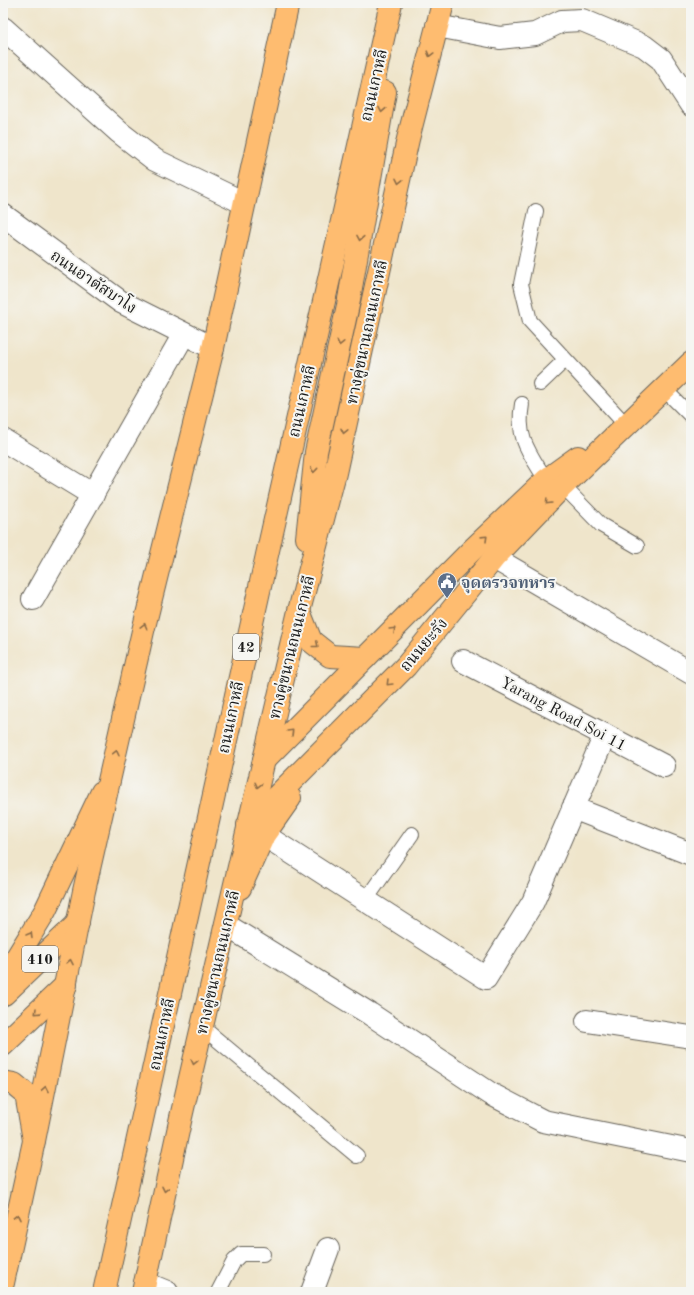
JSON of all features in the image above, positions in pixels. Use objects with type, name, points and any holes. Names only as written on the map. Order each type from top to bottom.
[{"type":"main road","name":"ถนนเกาหลี","points":[[104,1292],[391,3]]},
{"type":"main road","points":[[365,658],[330,656],[311,641],[299,611],[316,452],[348,305],[401,3]]},
{"type":"main road","name":"ทางคู่ขนานถนนเกาหลี","points":[[144,1287],[226,925],[256,830],[264,760],[299,611],[335,474],[408,139],[443,3]]},
{"type":"main road","points":[[3,1283],[34,1142],[78,923],[110,775],[143,631],[213,348],[244,203],[282,4]]},
{"type":"main road","name":"ถนนยะรัง","points":[[264,760],[473,549],[626,425],[663,388],[691,363]]},
{"type":"main road","name":"ถนนยะรัง","points":[[256,830],[327,746],[406,666],[554,483]]},
{"type":"main road","points":[[3,980],[45,911],[110,775]]},
{"type":"main road","name":"410","points":[[3,994],[78,923]]},
{"type":"main road","name":"410","points":[[3,1045],[66,985]]},
{"type":"main road","points":[[3,1082],[14,1084],[26,1094],[34,1142]]},
{"type":"street","points":[[438,26],[500,38],[535,34],[562,21],[582,20],[644,46],[661,59],[691,105]]},
{"type":"street","points":[[3,28],[119,132],[155,160],[244,203]]},
{"type":"street","name":"ถนนอาตัสบาโง","points":[[3,216],[121,302],[213,348]]},
{"type":"street","points":[[33,599],[184,334]]},
{"type":"street","points":[[3,440],[92,495]]},
{"type":"street","points":[[494,558],[691,673]]},
{"type":"street","name":"Yarang Road Soi 11","points":[[463,661],[664,766]]},
{"type":"street","points":[[256,830],[486,978],[533,902],[605,735]]},
{"type":"street","points":[[573,808],[691,854]]},
{"type":"street","points":[[226,925],[370,1014],[491,1094],[543,1121],[691,1150]]},
{"type":"street","points":[[587,1021],[691,1037]]},
{"type":"street","points":[[312,1292],[328,1249]]},
{"type":"street","points":[[144,1287],[167,1292]]},
{"type":"lane","points":[[536,211],[521,284],[530,321],[626,425]]},
{"type":"lane","points":[[540,384],[565,360]]},
{"type":"lane","points":[[663,388],[691,416]]},
{"type":"lane","points":[[522,404],[519,421],[525,445],[554,483],[601,525],[637,546]]},
{"type":"lane","points":[[365,901],[412,834]]},
{"type":"lane","points":[[202,1027],[357,1156]]},
{"type":"lane","points":[[218,1292],[234,1261],[241,1254],[263,1254]]},
{"type":"place","name":"จุดตรวจทหาร","points":[[447,599]]}]
